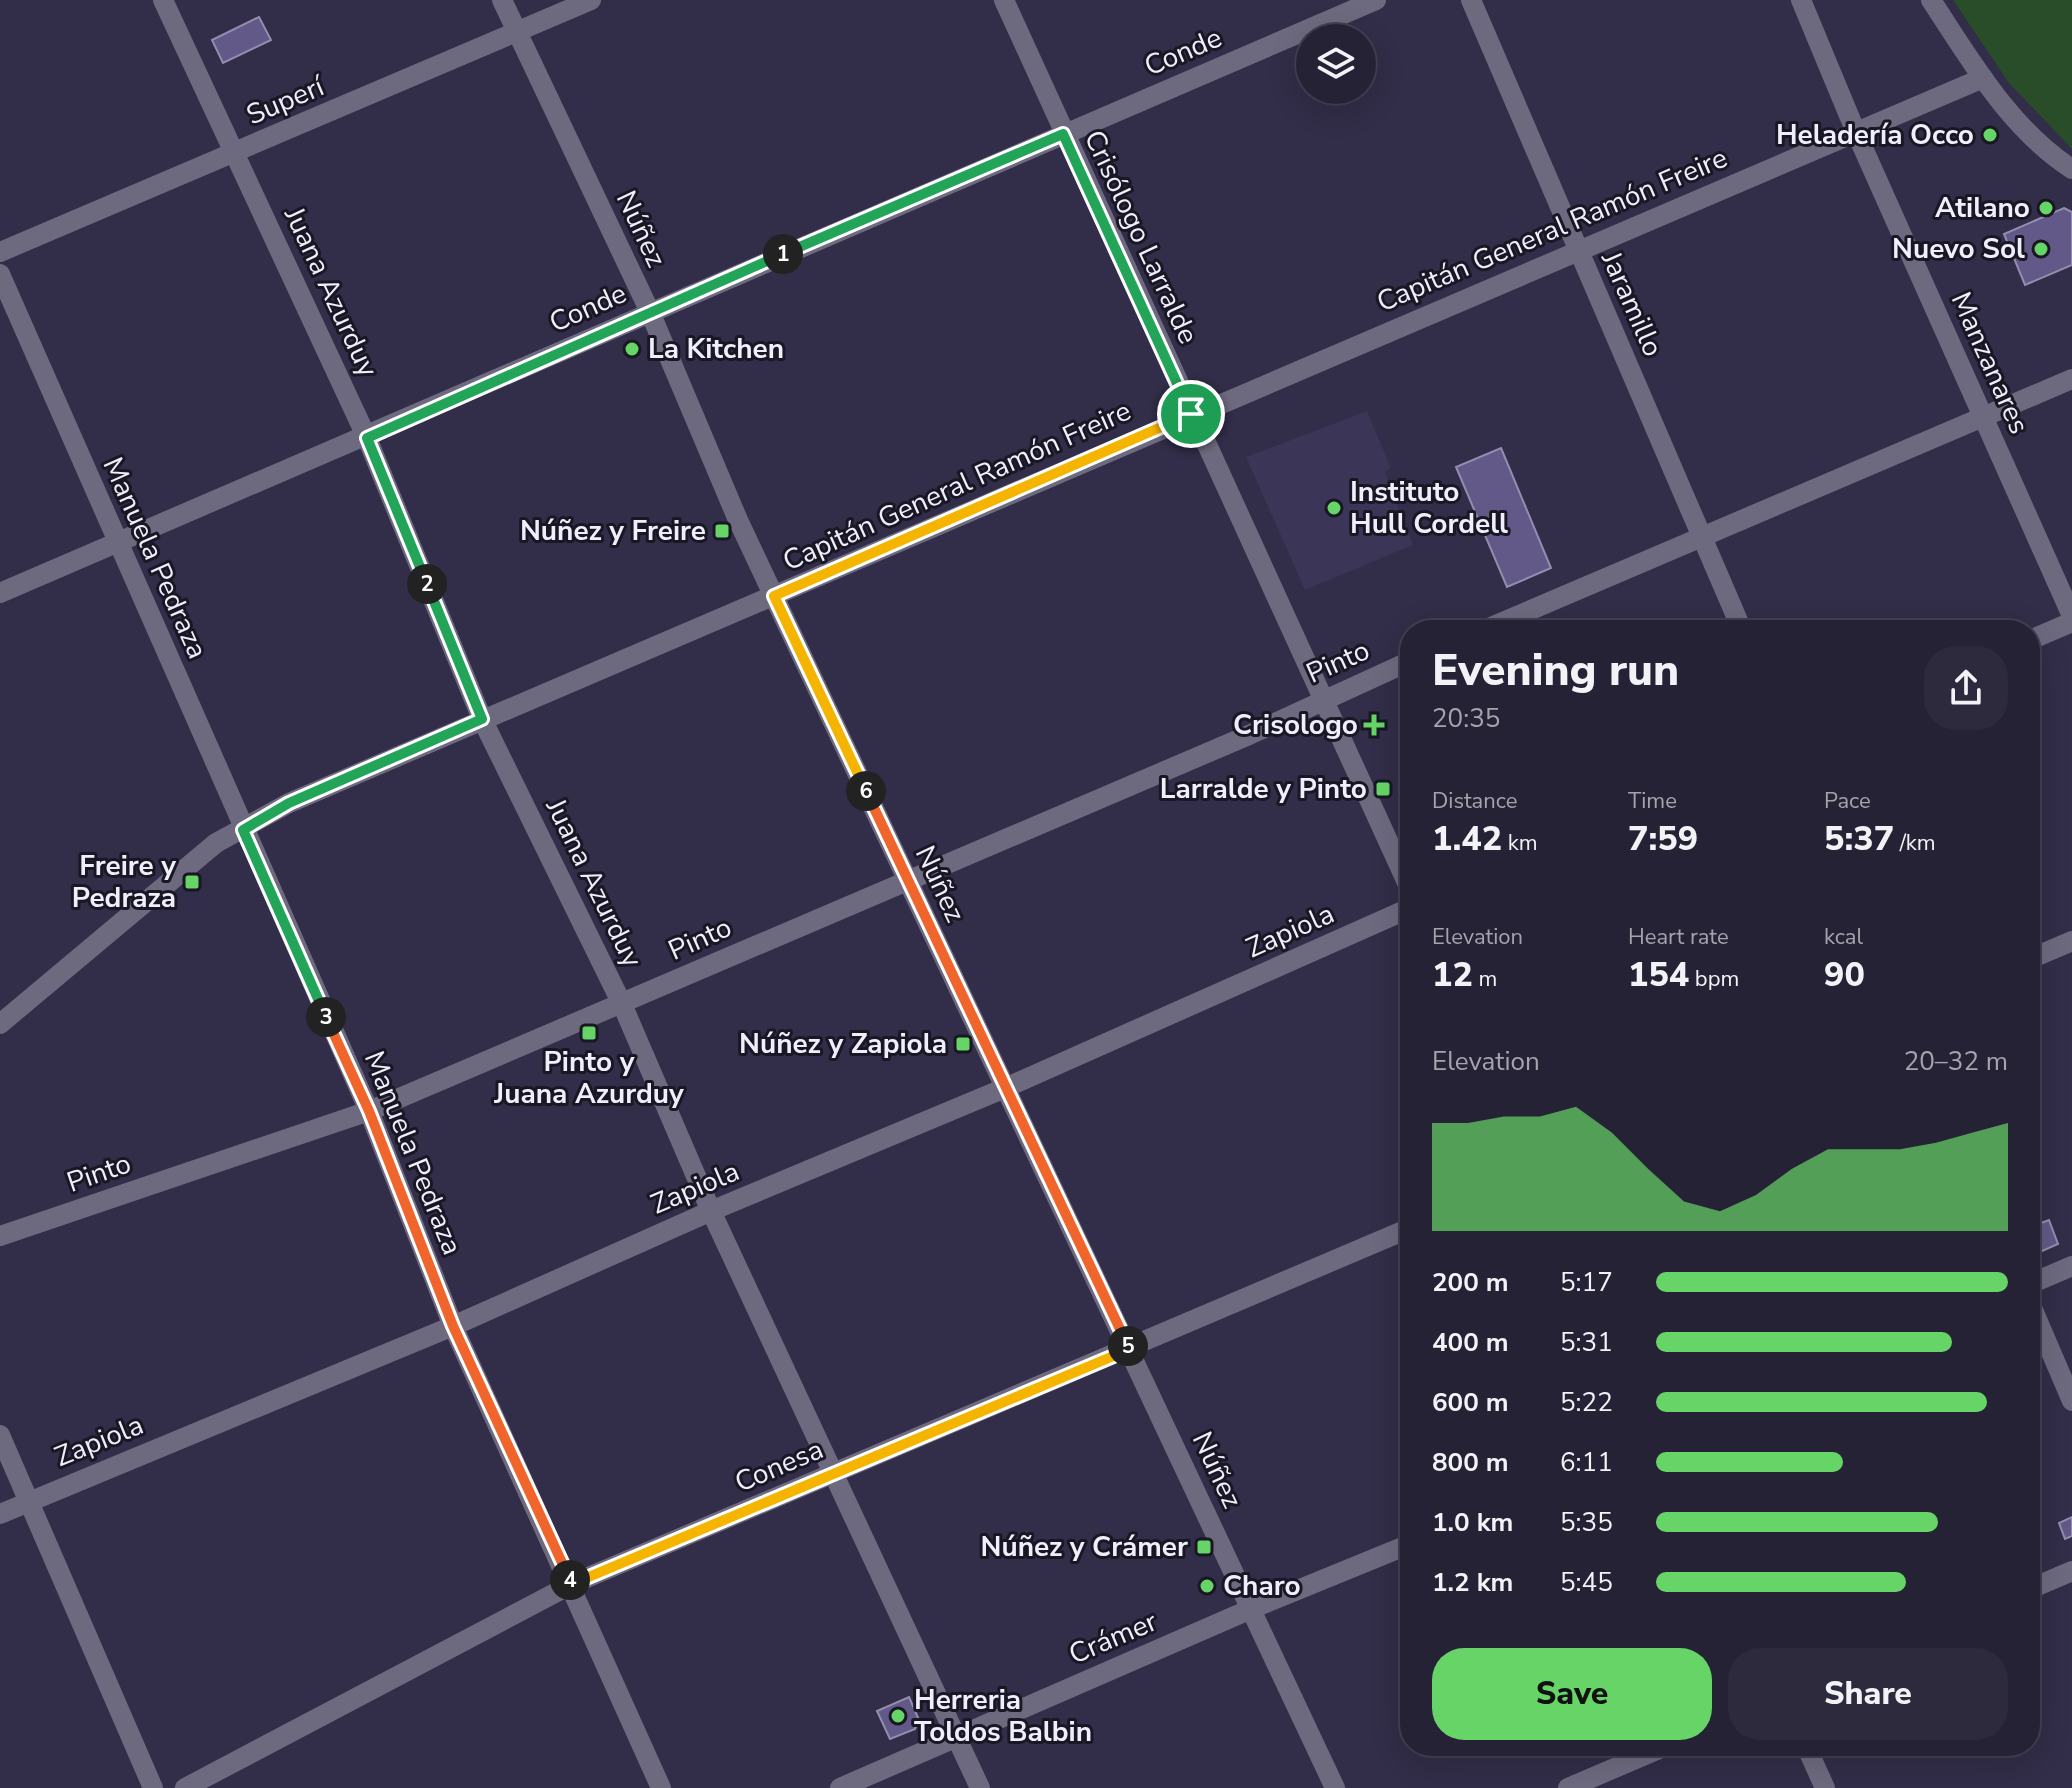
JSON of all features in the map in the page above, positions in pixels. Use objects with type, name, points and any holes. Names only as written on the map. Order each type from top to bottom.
[{"type":"street","name":"Juana Azurduy","points":[[163,0],[367,438],[482,719],[622,1004],[711,1211],[980,1788]]},
{"type":"street","name":"Núñez","points":[[502,0],[650,312],[774,596],[1335,1788]]},
{"type":"street","name":"Superí","points":[[0,252],[591,0]]},
{"type":"street","name":"Crisólogo Larralde","points":[[1004,0],[1400,867]]},
{"type":"street","name":"Conde","points":[[0,593],[367,438],[650,312],[1376,0]]},
{"type":"street","name":"Jaramillo","points":[[1471,0],[1738,620]]},
{"type":"street","name":"Manzanares","points":[[1801,0],[1855,130],[2072,619]]},
{"type":"street","points":[[1931,0],[1983,78],[2017,122],[2054,158],[2072,169]]},
{"type":"street","name":"Capitán General Ramón Freire","points":[[0,1024],[216,843],[300,798],[1191,414],[1983,78]]},
{"type":"street","name":"Manuela Pedraza","points":[[0,274],[369,1111],[453,1326],[572,1584],[661,1788]]},
{"type":"street","points":[[1508,620],[2072,379]]},
{"type":"street","points":[[2040,635],[2072,619]]},
{"type":"street","name":"Pinto","points":[[0,1236],[369,1111],[1267,727],[1400,665]]},
{"type":"street","name":"Zapiola","points":[[0,1514],[29,1499],[453,1326],[711,1211],[1005,1088],[1400,912]]},
{"type":"street","points":[[2040,955],[2072,941]]},
{"type":"street","name":"Conesa","points":[[185,1788],[572,1584],[1400,1232]]},
{"type":"street","points":[[2040,1280],[2072,1266]]},
{"type":"street","points":[[2040,1326],[2072,1401]]},
{"type":"street","points":[[0,1435],[153,1788]]},
{"type":"street","name":"Crámer","points":[[840,1788],[1251,1609],[1400,1548]]},
{"type":"street","points":[[2040,1585],[2072,1571]]},
{"type":"street","points":[[1568,1788],[1643,1756]]},
{"type":"street","points":[[1811,1756],[1825,1788]]},
{"type":"shaded area","name":"Instituto Hull Cordell","points":[[1367,411],[1391,468],[1385,472],[1413,545],[1305,590],[1246,457]]},
{"type":"green space","points":[[1953,0],[2072,0],[2072,149],[2009,83]]},
{"type":"building","points":[[259,17],[271,40],[223,63],[212,40]]},
{"type":"building","points":[[1617,197],[1622,208],[1592,220],[1586,217],[1583,211]]},
{"type":"building","name":"Nuevo Sol","points":[[2064,208],[2072,212],[2072,265],[2025,285],[2004,234]]},
{"type":"building","points":[[1501,448],[1551,568],[1507,587],[1456,467]]},
{"type":"building","points":[[2049,1220],[2058,1244],[2040,1252],[2040,1223]]},
{"type":"building","points":[[2072,1517],[2072,1536],[2065,1539],[2059,1523]]},
{"type":"building","name":"Herreria Toldos Balbin","points":[[909,1697],[919,1720],[915,1729],[890,1739],[877,1711]]},
{"type":"place","name":"Heladería Occo","points":[[1990,135]]},
{"type":"place","name":"Atilano","points":[[2046,208]]},
{"type":"place","name":"Nuevo Sol","points":[[2041,249]]},
{"type":"place","name":"La Kitchen","points":[[632,349]]},
{"type":"place","name":"Instituto Hull Cordell","points":[[1334,508]]},
{"type":"place","name":"Núñez y Freire","points":[[722,531]]},
{"type":"place","name":"Crisologo","points":[[1374,725]]},
{"type":"place","name":"Larralde y Pinto","points":[[1383,789]]},
{"type":"place","name":"Freire y Pedraza","points":[[192,882]]},
{"type":"place","name":"Pinto y Juana Azurduy","points":[[589,1033]]},
{"type":"place","name":"Núñez y Zapiola","points":[[963,1044]]},
{"type":"place","name":"Núñez y Crámer","points":[[1204,1547]]},
{"type":"place","name":"Charo","points":[[1207,1586]]},
{"type":"place","name":"Herreria Toldos Balbin","points":[[898,1716]]},
{"type":"route","points":[[1063,134],[1191,414],[774,596],[1130,1349],[572,1584],[453,1326],[369,1111],[243,830],[321,788],[482,719],[367,438],[1063,134]]}]
